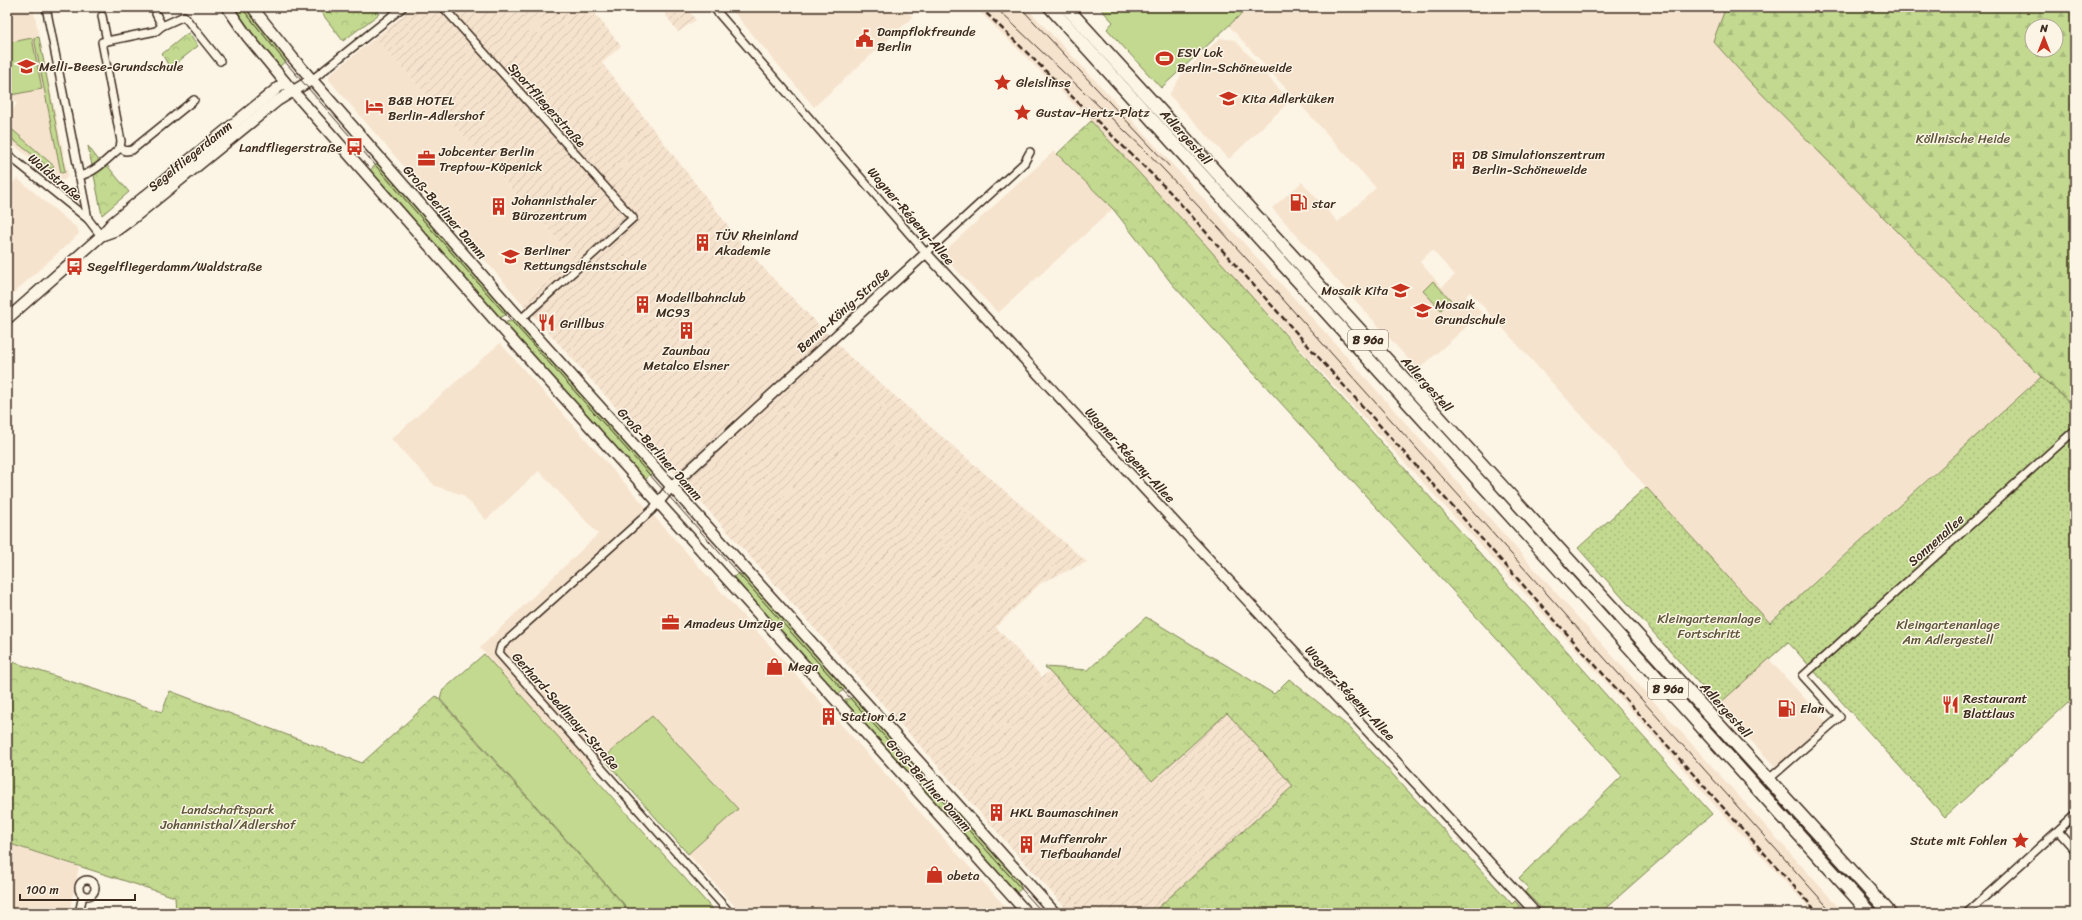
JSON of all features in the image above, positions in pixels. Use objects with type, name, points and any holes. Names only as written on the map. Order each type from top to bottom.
[{"type":"main road","name":"Groß-Berliner Damm","points":[[227,7],[247,36],[285,82],[658,503],[1027,913]]},
{"type":"main road","name":"Groß-Berliner Damm","points":[[252,7],[293,58],[313,79],[521,319],[1055,913]]},
{"type":"main road","name":"Adlergestell","points":[[1050,7],[1474,457],[1890,913]]},
{"type":"main road","name":"Adlergestell","points":[[1066,7],[1465,465],[1870,913]]},
{"type":"main road","points":[[285,82],[313,79]]},
{"type":"main road","name":"Segelfliegerdamm","points":[[101,236],[117,230],[132,219],[277,101],[313,79]]},
{"type":"main road","name":"Segelfliegerdamm","points":[[7,319],[101,236],[112,223],[285,82]]},
{"type":"main road","points":[[1465,465],[1474,457]]},
{"type":"street","points":[[46,7],[88,219],[101,236]]},
{"type":"street","points":[[313,79],[403,7]]},
{"type":"street","name":"Sportfliegerstraße","points":[[443,7],[633,218],[521,319]]},
{"type":"street","name":"Wagner-Régeny-Allee","points":[[713,7],[926,253],[1536,913]]},
{"type":"street","points":[[156,14],[162,26]]},
{"type":"street","points":[[102,16],[106,41]]},
{"type":"street","points":[[79,176],[89,174],[120,148],[121,141],[102,42],[156,31],[162,26],[184,16],[220,61]]},
{"type":"street","points":[[120,148],[126,151],[132,150],[194,100]]},
{"type":"street","name":"Benno-König-Straße","points":[[658,503],[671,487],[1024,163],[1030,152]]},
{"type":"street","name":"Waldstraße","points":[[7,154],[88,219]]},
{"type":"street","name":"Sonnenallee","points":[[1769,779],[1840,717],[1803,676],[2075,430]]},
{"type":"street","name":"Gerhard-Sedlmayr-Straße","points":[[658,503],[648,514],[501,646],[499,653],[730,913]]},
{"type":"street","points":[[1967,913],[2075,815]]},
{"type":"street","points":[[2058,830],[2075,850]]},
{"type":"street","points":[[79,913],[83,895]]},
{"type":"shaded area","name":"Melli-Beese-Grundschule","points":[[7,7],[33,7],[68,174],[65,180],[58,180],[7,140],[7,116],[17,104],[7,96]]},
{"type":"shaded area","points":[[414,7],[590,7],[621,46],[602,63],[740,241],[769,274],[850,357],[1087,562],[1041,583],[996,627],[1042,677],[1050,671],[1151,781],[1227,713],[1293,786],[1152,913],[1070,913],[522,303],[573,257],[375,38]]},
{"type":"shaded area","points":[[675,7],[686,7],[696,20],[678,32],[665,14]]},
{"type":"shaded area","points":[[729,7],[902,7],[913,17],[814,107]]},
{"type":"shaded area","points":[[975,7],[1026,7],[1111,97],[1334,342],[1531,565],[1844,913],[1814,913],[1718,809],[1607,683],[1091,121]]},
{"type":"shaded area","points":[[1249,7],[1726,7],[1713,41],[1751,83],[2041,377],[1769,623],[1470,292],[1466,296],[1482,313],[1418,370],[1272,208],[1302,182],[1338,222],[1376,188],[1229,26]],"holes":[[[1432,250],[1455,275],[1442,287],[1420,262]]]},
{"type":"shaded area","points":[[375,38],[573,257],[522,303],[329,80],[329,75]]},
{"type":"shaded area","name":"Kita Adlerküken","points":[[1220,38],[1235,40],[1290,101],[1229,159],[1169,95],[1182,74]]},
{"type":"shaded area","points":[[1054,151],[1113,209],[998,313],[941,254]]},
{"type":"shaded area","points":[[17,178],[78,229],[79,234],[7,299],[7,190]]},
{"type":"shaded area","points":[[500,343],[1011,913],[741,913],[688,854],[738,809],[652,716],[588,771],[480,648],[465,662],[598,534],[539,471],[486,520],[463,495],[435,486],[391,439]]},
{"type":"shaded area","points":[[1769,659],[1828,724],[1777,769],[1718,705]]},
{"type":"shaded area","points":[[7,843],[79,867],[69,913],[7,913]]},
{"type":"green space","points":[[231,7],[247,7],[289,58],[279,67]]},
{"type":"green space","points":[[317,7],[373,7],[379,14],[343,41]]},
{"type":"green space","name":"ESV Lok Berlin-Schöneweide","points":[[1099,7],[1249,7],[1161,88],[1107,29],[1113,22]]},
{"type":"green space","name":"Köllnische Heide","points":[[1726,7],[2075,7],[2075,407],[2041,377],[1751,83],[1713,41]]},
{"type":"green space","points":[[188,33],[198,46],[170,68],[162,54]]},
{"type":"green space","points":[[39,37],[65,172],[61,173],[34,38]]},
{"type":"green space","points":[[32,38],[42,89],[11,95],[7,73],[7,43]]},
{"type":"green space","points":[[1091,121],[1203,242],[1712,814],[1600,913],[1549,913],[1539,906],[1525,892],[1528,888],[1519,878],[1622,776],[1173,285],[1113,209],[1057,154]]},
{"type":"green space","points":[[7,125],[54,166],[51,169],[7,135]]},
{"type":"green space","points":[[88,146],[103,166],[106,164],[129,192],[102,215]]},
{"type":"green space","points":[[379,162],[506,308],[504,310],[507,314],[498,319],[369,171]]},
{"type":"green space","points":[[1270,237],[1464,451],[1462,452],[1441,429],[1425,416],[1266,240]]},
{"type":"green space","points":[[1433,281],[1451,300],[1441,310],[1423,291]]},
{"type":"green space","points":[[515,318],[653,472],[644,481],[506,329],[509,326],[506,322]]},
{"type":"green space","name":"Kleingartenanlage Am Adlergestell","points":[[2041,377],[2075,407],[2075,693],[2069,702],[1945,817],[1788,642],[1718,705],[1578,548],[1646,487],[1770,623]]},
{"type":"green space","points":[[1479,472],[1511,503],[1623,626],[1619,629]]},
{"type":"green space","points":[[739,573],[741,575],[744,573],[847,687],[837,696],[731,579]]},
{"type":"green space","points":[[1146,617],[1274,694],[1289,679],[1349,727],[1512,904],[1515,901],[1526,913],[1152,913],[1293,786],[1227,713],[1152,781],[1045,667],[1088,670]]},
{"type":"green space","points":[[1624,628],[1743,760],[1741,764],[1621,632]]},
{"type":"green space","points":[[484,654],[716,913],[632,913],[440,699],[442,691]]},
{"type":"green space","name":"Landschaftspark Johannisthal/Adlershof","points":[[7,660],[162,712],[170,691],[362,763],[436,696],[631,913],[176,913],[175,897],[7,843]]},
{"type":"green space","points":[[854,695],[1022,882],[1019,884],[1022,888],[1015,894],[845,705],[847,703],[845,699],[850,699]]},
{"type":"green space","points":[[652,716],[738,809],[688,854],[603,758]]},
{"type":"green space","points":[[1746,763],[1882,913],[1875,912],[1743,767]]},
{"type":"tram line","points":[[241,7],[287,64],[499,307],[1043,913]]},
{"type":"tram line","points":[[995,7],[1147,152],[1219,228],[1833,913]]},
{"type":"tram line","points":[[1020,7],[1169,166]]},
{"type":"railway","points":[[980,7],[1169,191],[1818,913]]},
{"type":"place","name":"Dampflokfreunde Berlin","points":[[864,38]]},
{"type":"place","name":"ESV Lok Berlin-Schöneweide","points":[[1164,59]]},
{"type":"place","name":"Melli-Beese-Grundschule","points":[[26,66]]},
{"type":"place","name":"Gleislinse","points":[[1003,82]]},
{"type":"place","name":"Kita Adlerküken","points":[[1229,98]]},
{"type":"place","name":"B&B HOTEL Berlin-Adlershof","points":[[375,107]]},
{"type":"place","name":"Gustav-Hertz-Platz","points":[[1023,112]]},
{"type":"place","name":"Landfliegerstraße","points":[[355,147]]},
{"type":"place","name":"Jobcenter Berlin Treptow-Köpenick","points":[[426,158]]},
{"type":"place","name":"DB Simulationszentrum Berlin-Schöneweide","points":[[1459,161]]},
{"type":"place","name":"star","points":[[1299,203]]},
{"type":"place","name":"Johannisthaler Bürozentrum","points":[[499,207]]},
{"type":"place","name":"TÜV Rheinland Akademie","points":[[702,242]]},
{"type":"place","name":"Berliner Rettungsdienstschule","points":[[511,257]]},
{"type":"place","name":"Segelfliegerdamm/Waldstraße","points":[[74,266]]},
{"type":"place","name":"Mosaik Kita","points":[[1401,290]]},
{"type":"place","name":"Modellbahnclub MC93","points":[[643,304]]},
{"type":"place","name":"Mosaik Grundschule","points":[[1422,311]]},
{"type":"place","name":"Grillbus","points":[[547,323]]},
{"type":"place","name":"Zaunbau Metalco Elsner","points":[[686,331]]},
{"type":"place","name":"Amadeus Umzüge","points":[[671,623]]},
{"type":"place","name":"Mega","points":[[775,666]]},
{"type":"place","name":"Restaurant Blattlaus","points":[[1950,705]]},
{"type":"place","name":"Elan","points":[[1787,708]]},
{"type":"place","name":"Station 6.2","points":[[828,716]]},
{"type":"place","name":"HKL Baumaschinen","points":[[997,812]]},
{"type":"place","name":"Stute mit Fohlen","points":[[2020,840]]},
{"type":"place","name":"Muffenrohr Tiefbauhandel","points":[[1027,845]]},
{"type":"place","name":"obeta","points":[[934,875]]},
{"type":"park label","name":"Kleingartenanlage Fortschritt","points":[[1709,626]]}]
